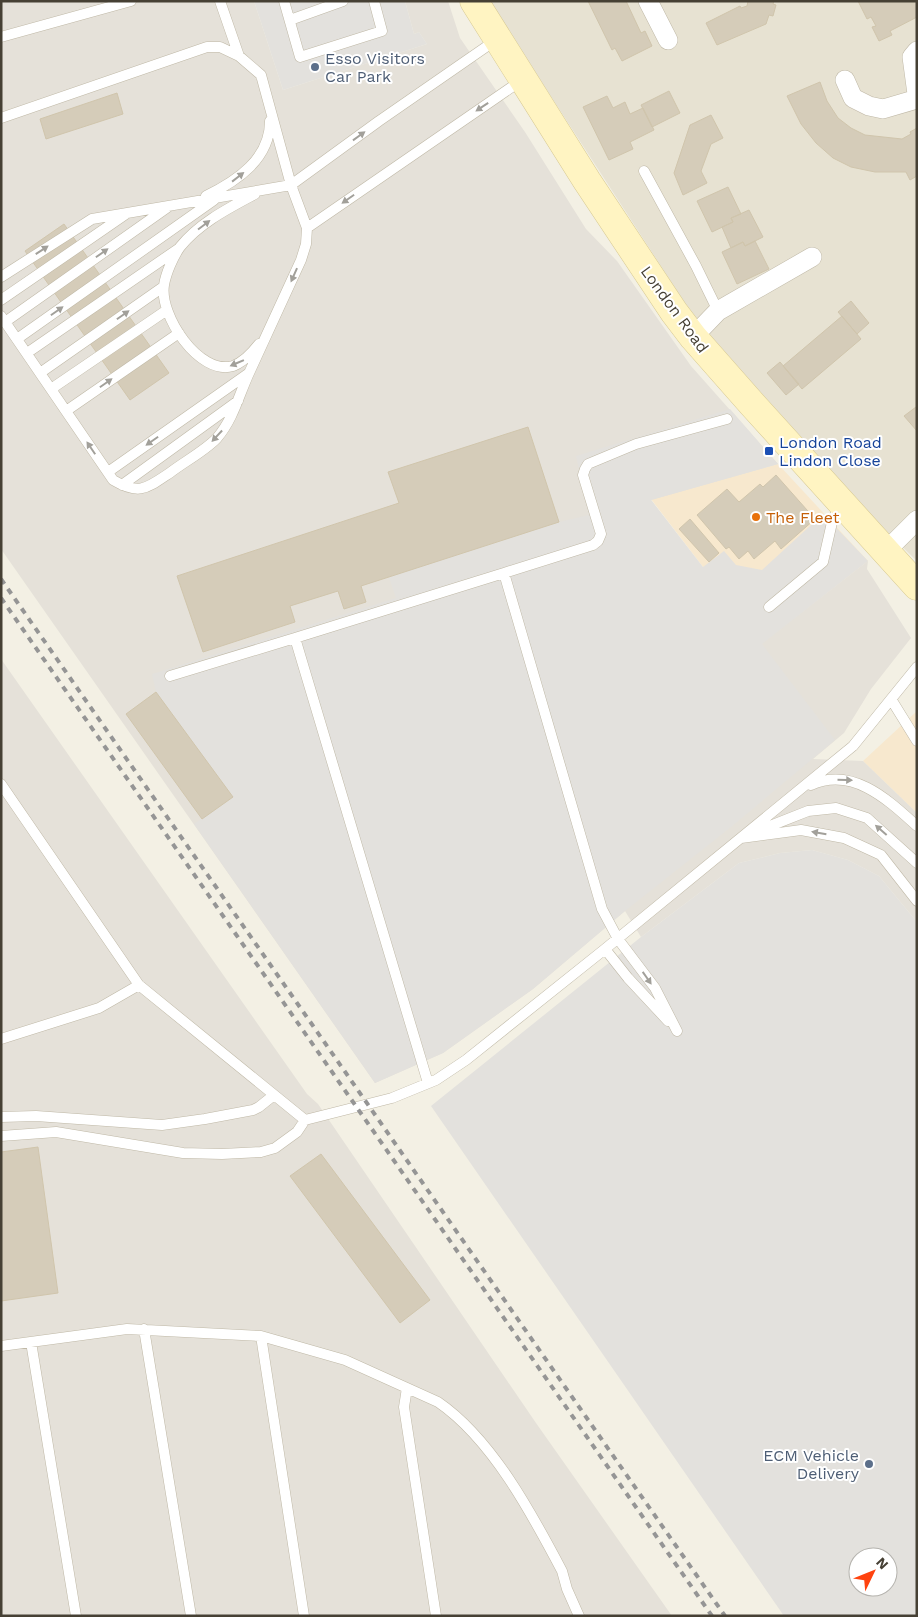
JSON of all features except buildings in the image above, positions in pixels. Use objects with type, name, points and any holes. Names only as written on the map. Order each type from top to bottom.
[{"type":"street","name":"London Road","points":[[474,1],[587,181],[674,312],[693,337],[843,506],[917,586]]},
{"type":"street","points":[[648,1],[668,40]]},
{"type":"street","points":[[917,51],[912,58],[917,94]]},
{"type":"street","points":[[845,80],[853,98],[869,106],[883,109],[917,99]]},
{"type":"street","points":[[693,337],[718,312],[812,257]]},
{"type":"street","points":[[885,552],[917,520]]},
{"type":"lane","points":[[1,37],[131,1]]},
{"type":"lane","points":[[220,1],[239,56]]},
{"type":"lane","points":[[284,1],[300,57],[382,31],[374,1]]},
{"type":"lane","points":[[290,20],[343,1]]},
{"type":"lane","points":[[1,277],[92,219],[291,185],[379,121],[497,40]]},
{"type":"lane","points":[[1,118],[207,47],[220,47],[239,56],[260,75],[291,185],[307,228],[306,244],[249,373],[239,401],[232,416],[215,440],[156,482],[142,489],[128,489],[113,480],[3,319],[172,205]]},
{"type":"lane","points":[[307,228],[522,79]]},
{"type":"lane","points":[[196,201],[224,187],[258,159],[266,146],[270,130],[270,112]]},
{"type":"lane","points":[[644,171],[696,266],[718,312]]},
{"type":"lane","points":[[27,354],[180,247],[199,228],[218,215],[264,190]]},
{"type":"lane","points":[[17,339],[217,198]]},
{"type":"lane","points":[[1,300],[128,212]]},
{"type":"lane","points":[[180,247],[168,270],[163,287],[167,310],[186,344],[211,365],[233,366],[244,361],[270,329]]},
{"type":"lane","points":[[40,373],[163,287]]},
{"type":"lane","points":[[51,389],[167,310]]},
{"type":"lane","points":[[66,411],[179,333]]},
{"type":"lane","points":[[108,472],[249,373]]},
{"type":"lane","points":[[122,485],[239,401]]},
{"type":"lane","points":[[170,676],[593,545],[598,541],[601,534],[584,475],[588,464],[636,444],[726,419]]},
{"type":"lane","points":[[769,608],[823,562],[833,518],[843,506]]},
{"type":"lane","points":[[504,573],[602,909],[618,939],[655,988],[677,1031],[628,978],[605,949]]},
{"type":"lane","points":[[295,638],[428,1083]]},
{"type":"lane","points":[[1,1136],[56,1132],[182,1153],[222,1154],[261,1152],[275,1148],[297,1132],[305,1120],[392,1098],[436,1080],[466,1060],[618,939],[853,746],[917,667]]},
{"type":"lane","points":[[891,699],[917,741]]},
{"type":"lane","points":[[799,790],[823,779],[854,781],[888,799],[917,826]]},
{"type":"lane","points":[[1,784],[139,985],[305,1120]]},
{"type":"lane","points":[[740,838],[808,811],[836,808],[867,818],[917,863]]},
{"type":"lane","points":[[740,838],[801,830],[844,838],[881,855],[917,902]]},
{"type":"lane","points":[[1,1039],[99,1008],[139,985]]},
{"type":"lane","points":[[1,1117],[36,1116],[169,1125],[253,1110],[260,1107],[274,1095]]},
{"type":"lane","points":[[1,1346],[128,1328],[261,1336],[346,1360],[438,1402],[450,1410],[470,1430],[500,1467],[562,1571],[567,1589],[579,1616]]},
{"type":"lane","points":[[144,1329],[191,1616]]},
{"type":"lane","points":[[261,1336],[304,1616]]},
{"type":"lane","points":[[31,1342],[76,1616]]},
{"type":"lane","points":[[407,1388],[404,1407],[436,1616]]},
{"type":"shaded area","points":[[1,1],[254,1],[283,90],[427,44],[419,32],[414,34],[405,1],[448,1],[460,38],[525,132],[586,229],[617,261],[691,366],[778,464],[651,500],[761,644],[868,561],[867,569],[911,638],[871,689],[844,733],[813,759],[863,761],[917,813],[917,922],[879,876],[848,860],[812,850],[780,853],[739,863],[641,937],[625,911],[533,989],[443,1053],[375,1083],[1,549]]},
{"type":"shaded area","name":"Esso Visitors Car Park","points":[[254,1],[405,1],[414,34],[419,32],[427,44],[283,90]]},
{"type":"shaded area","points":[[489,1],[917,1],[917,561],[863,509],[720,357]]},
{"type":"shaded area","points":[[730,409],[778,464],[651,500],[703,567],[724,551],[736,565],[762,570],[823,514],[868,561],[762,644],[835,740],[731,827],[625,911],[533,989],[443,1053],[375,1083],[194,824],[232,797],[156,692],[152,674],[396,598],[389,577],[559,522],[589,515],[576,456]]},
{"type":"shaded area","points":[[778,464],[868,561],[762,644],[651,499]]},
{"type":"shaded area","points":[[1,659],[307,1094],[318,1104],[536,1423],[672,1616],[1,1616]]},
{"type":"shaded area","points":[[917,711],[917,813],[863,761]]},
{"type":"shaded area","points":[[812,850],[848,860],[879,876],[917,922],[917,1616],[784,1616],[431,1106],[641,937],[739,863],[780,853]]},
{"type":"railway","points":[[1,579],[725,1616]]},
{"type":"railway","points":[[1,598],[712,1616]]},
{"type":"place","name":"Esso Visitors Car Park","points":[[315,67]]},
{"type":"place","name":"London Road Lindon Close","points":[[769,451]]},
{"type":"place","name":"The Fleet","points":[[756,517]]},
{"type":"place","name":"ECM Vehicle Delivery","points":[[869,1464]]}]
